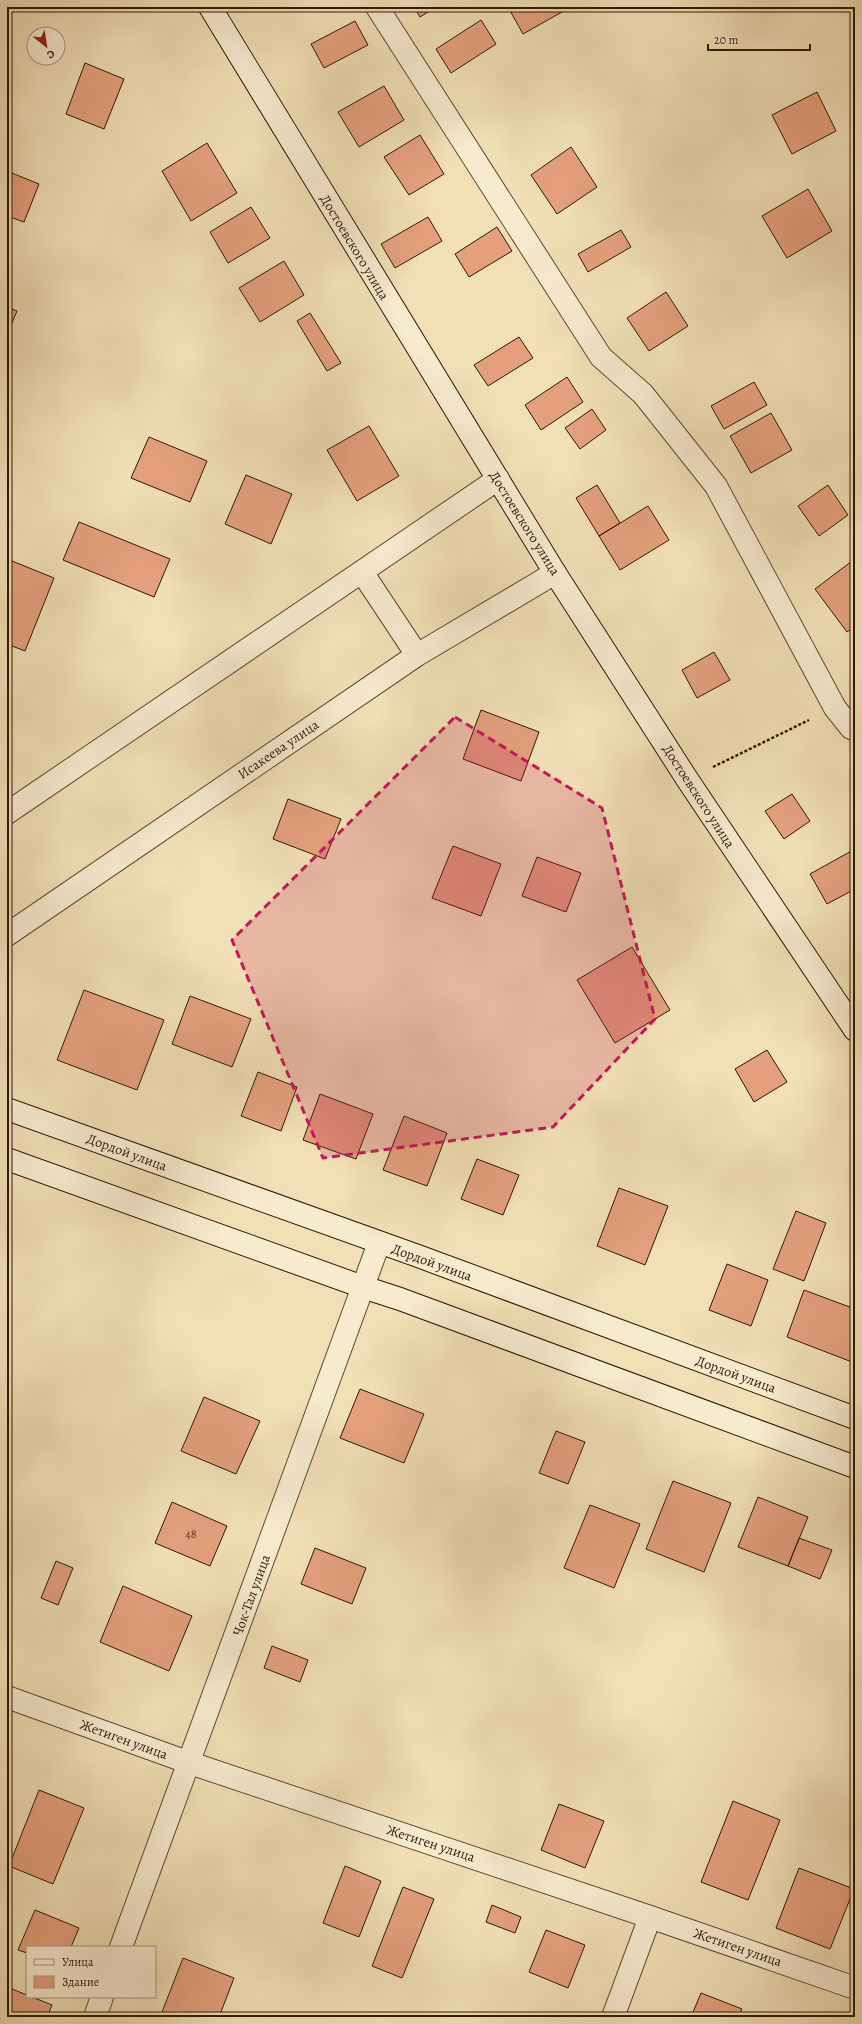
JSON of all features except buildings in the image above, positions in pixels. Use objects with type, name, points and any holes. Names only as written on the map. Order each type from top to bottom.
[{"type":"street","name":"Достоевского улица","points":[[210,7],[555,573],[687,779],[855,1030]]},
{"type":"street","points":[[377,7],[601,357],[644,394],[716,486],[835,708],[851,728],[855,729]]},
{"type":"street","points":[[7,813],[498,479]]},
{"type":"street","points":[[362,572],[417,654]]},
{"type":"street","name":"Исакеева улица","points":[[7,935],[417,654],[555,573]]},
{"type":"street","name":"Дордой улица","points":[[7,1109],[379,1243],[855,1418]]},
{"type":"street","points":[[7,1159],[400,1299],[855,1467]]},
{"type":"street","name":"Чок-Тал улица","points":[[121,1946],[190,1763],[379,1243]]},
{"type":"street","name":"Жетиген улица","points":[[7,1697],[190,1763],[650,1917],[855,1988]]},
{"type":"street","points":[[613,2017],[650,1917]]},
{"type":"street","points":[[95,2017],[102,1998]]},
{"type":"path","points":[[687,779],[835,708]]},
{"type":"highlighted area","points":[[455,717],[602,808],[655,1019],[553,1127],[323,1158],[232,940]]}]
